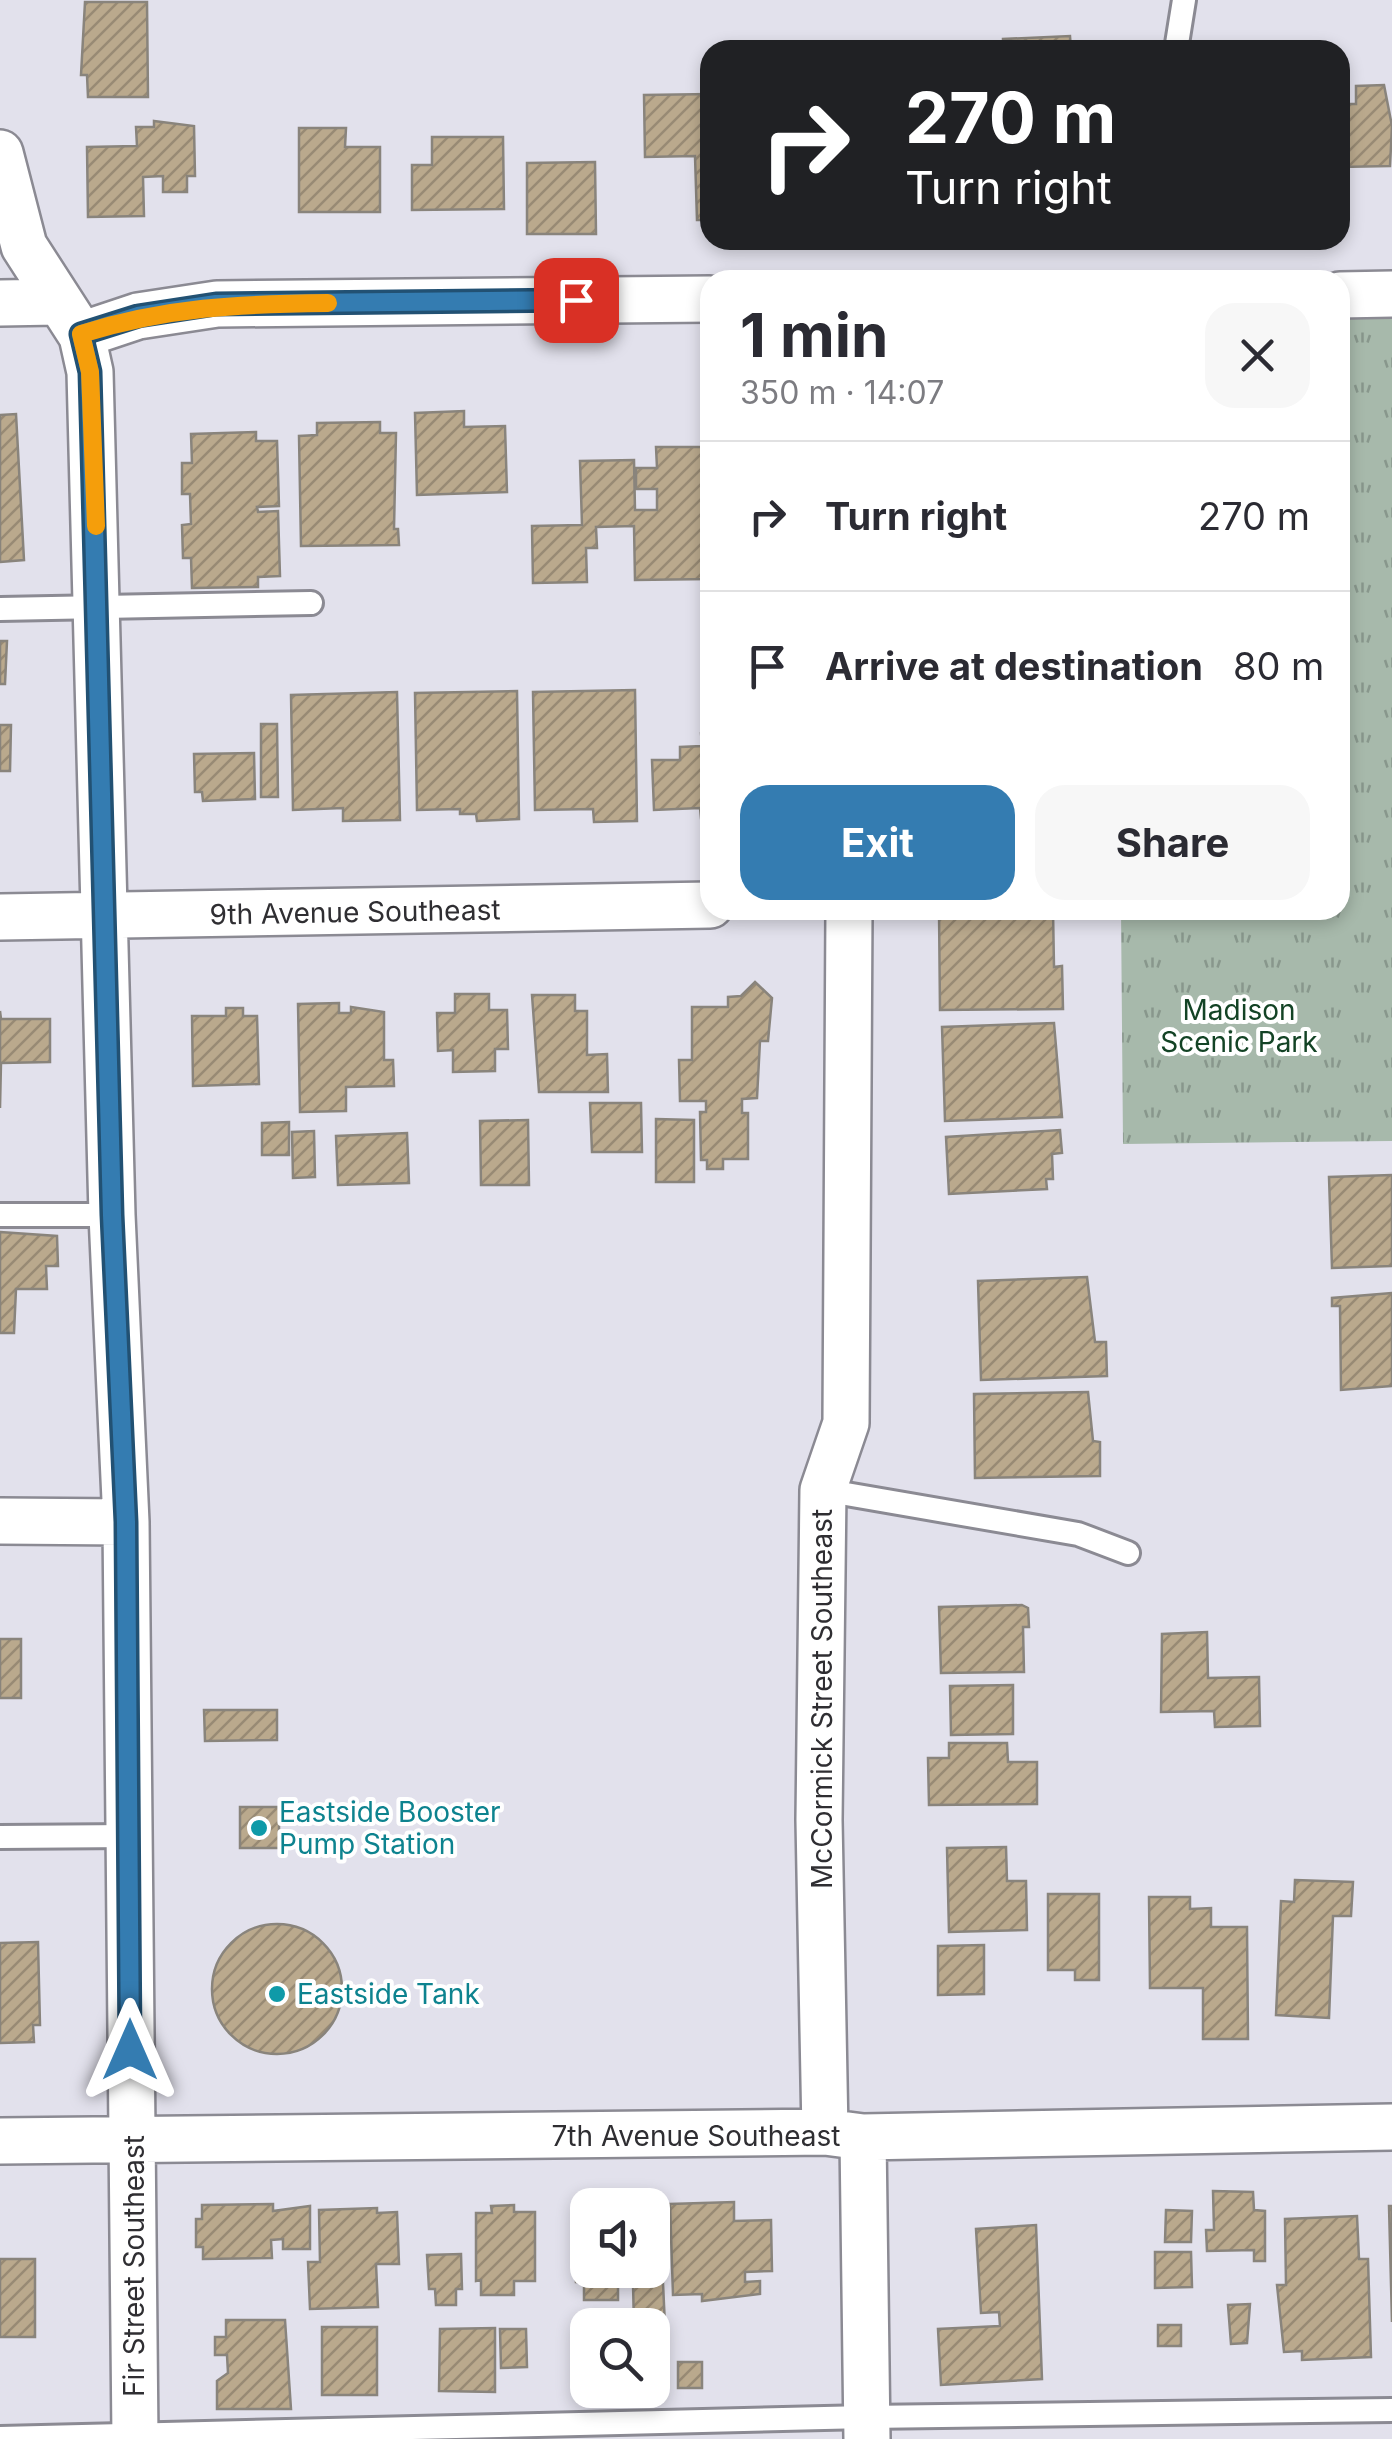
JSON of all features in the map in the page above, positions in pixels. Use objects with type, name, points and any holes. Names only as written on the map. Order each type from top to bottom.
[{"type":"street","name":"Fir Street Southeast","points":[[0,154],[24,246],[69,318],[90,372],[100,608],[112,1215],[126,1522],[135,2438]]},
{"type":"street","points":[[1350,295],[1392,294]]},
{"type":"street","points":[[0,303],[69,318],[138,316],[216,304],[700,299]]},
{"type":"street","name":"9th Avenue Southeast","points":[[0,917],[700,905]]},
{"type":"street","name":"McCormick Street Southeast","points":[[849,920],[846,1423],[823,1490],[819,1820],[866,2428]]},
{"type":"street","points":[[0,1521],[126,1522]]},
{"type":"street","name":"7th Avenue Southeast","points":[[0,2141],[1392,2127]]},
{"type":"lane","points":[[1178,40],[1184,0]]},
{"type":"lane","points":[[0,609],[311,603]]},
{"type":"lane","points":[[0,1215],[112,1215]]},
{"type":"lane","points":[[823,1490],[1078,1534],[1128,1552]]},
{"type":"lane","points":[[0,1837],[131,1836]]},
{"type":"lane","points":[[0,2438],[866,2428],[1392,2410]]},
{"type":"green space","name":"Madison Scenic Park","points":[[1350,316],[1392,316],[1392,1141],[1123,1144],[1121,920],[1350,920]]},
{"type":"building","points":[[85,2],[147,2],[148,97],[88,97],[87,75],[81,75]]},
{"type":"building","points":[[1070,36],[1070,40],[1003,40]]},
{"type":"building","points":[[1384,85],[1392,126],[1390,166],[1350,167],[1350,104],[1356,104],[1356,86]]},
{"type":"building","points":[[700,94],[700,220],[695,156],[645,157],[644,95]]},
{"type":"building","points":[[154,121],[194,126],[195,176],[187,176],[187,192],[163,192],[163,176],[143,177],[144,216],[88,217],[87,147],[137,146],[136,127],[154,127]]},
{"type":"building","points":[[299,128],[346,128],[345,147],[380,147],[380,212],[299,212]]},
{"type":"building","points":[[432,137],[503,137],[504,209],[412,210],[412,165],[432,165]]},
{"type":"building","points":[[595,162],[596,234],[527,234],[527,163]]},
{"type":"building","points":[[464,411],[464,427],[505,426],[507,492],[417,495],[415,413]]},
{"type":"building","points":[[16,414],[24,560],[0,562],[0,415]]},
{"type":"building","points":[[380,422],[380,433],[396,433],[394,529],[398,529],[399,545],[301,546],[299,436],[317,435],[317,423]]},
{"type":"building","points":[[256,432],[256,441],[277,441],[279,506],[257,507],[258,512],[278,511],[280,576],[258,577],[258,587],[192,588],[191,558],[183,558],[182,525],[191,524],[190,494],[182,494],[182,463],[192,463],[191,434]]},
{"type":"building","points":[[656,447],[700,447],[700,579],[635,580],[634,526],[596,527],[597,548],[586,548],[587,582],[533,583],[532,526],[582,525],[580,461],[634,460],[635,510],[657,510],[657,489],[636,489],[636,468],[657,468]]},
{"type":"building","points":[[0,641],[7,641],[5,684],[0,684]]},
{"type":"building","points":[[635,690],[637,821],[594,822],[593,809],[535,810],[533,692]]},
{"type":"building","points":[[517,691],[519,819],[477,821],[476,814],[460,814],[460,809],[417,810],[415,693]]},
{"type":"building","points":[[397,692],[400,820],[343,821],[343,808],[293,810],[291,695]]},
{"type":"building","points":[[261,724],[277,724],[278,797],[261,797]]},
{"type":"building","points":[[0,725],[11,725],[10,771],[0,771]]},
{"type":"building","points":[[700,746],[700,808],[654,810],[652,760],[680,760],[680,747]]},
{"type":"building","points":[[254,753],[255,799],[203,801],[202,792],[195,792],[194,754]]},
{"type":"building","points":[[939,920],[1053,920],[1054,967],[1062,966],[1063,1009],[940,1010]]},
{"type":"building","points":[[755,982],[772,998],[768,1041],[760,1041],[757,1098],[742,1099],[742,1113],[748,1113],[748,1159],[723,1159],[723,1169],[707,1169],[707,1160],[701,1160],[700,1112],[706,1112],[706,1101],[680,1101],[679,1060],[692,1060],[692,1007],[728,1007],[728,997],[741,996]]},
{"type":"building","points":[[455,994],[489,994],[489,1010],[507,1010],[508,1049],[495,1049],[495,1071],[453,1072],[453,1050],[438,1051],[437,1013],[455,1013]]},
{"type":"building","points":[[532,995],[575,995],[575,1011],[587,1011],[587,1055],[607,1054],[608,1092],[539,1092]]},
{"type":"building","points":[[339,1003],[339,1013],[351,1013],[351,1007],[384,1012],[384,1060],[393,1060],[394,1086],[346,1087],[346,1111],[300,1112],[298,1004]]},
{"type":"building","points":[[226,1008],[243,1008],[243,1016],[257,1016],[259,1084],[193,1086],[192,1016],[226,1016]]},
{"type":"building","points":[[0,1011],[1,1019],[50,1019],[50,1062],[1,1063],[0,1108]]},
{"type":"building","points":[[1054,1023],[1062,1117],[945,1121],[942,1027]]},
{"type":"building","points":[[590,1103],[641,1103],[642,1152],[592,1152]]},
{"type":"building","points":[[656,1119],[694,1120],[694,1182],[656,1182]]},
{"type":"building","points":[[528,1120],[529,1185],[481,1185],[480,1121]]},
{"type":"building","points":[[289,1122],[289,1155],[262,1155],[262,1123]]},
{"type":"building","points":[[1060,1130],[1062,1153],[1052,1154],[1053,1179],[1046,1179],[1047,1189],[949,1194],[946,1137]]},
{"type":"building","points":[[314,1131],[315,1177],[293,1178],[292,1132]]},
{"type":"building","points":[[407,1133],[409,1183],[338,1185],[336,1136]]},
{"type":"building","points":[[1392,1175],[1392,1266],[1332,1268],[1329,1177]]},
{"type":"building","points":[[0,1232],[57,1236],[58,1266],[46,1266],[47,1289],[16,1289],[14,1333],[0,1333]]},
{"type":"building","points":[[1087,1277],[1095,1342],[1106,1342],[1107,1376],[981,1380],[978,1281]]},
{"type":"building","points":[[1392,1293],[1392,1386],[1341,1390],[1340,1306],[1332,1306],[1332,1298]]},
{"type":"building","points":[[1088,1392],[1093,1441],[1100,1442],[1100,1476],[975,1478],[974,1394]]},
{"type":"building","points":[[939,1607],[1028,1608],[1029,1627],[1023,1627],[1024,1672],[941,1673]]},
{"type":"building","points":[[1207,1632],[1208,1678],[1259,1677],[1260,1726],[1215,1727],[1214,1711],[1161,1712],[1162,1634]]},
{"type":"building","points":[[0,1639],[21,1639],[21,1698],[0,1698]]},
{"type":"building","points":[[1013,1685],[1013,1734],[951,1735],[950,1686]]},
{"type":"building","points":[[204,1710],[277,1710],[277,1740],[205,1741]]},
{"type":"building","points":[[949,1743],[1007,1743],[1008,1762],[1037,1762],[1037,1804],[929,1805],[928,1758],[949,1758]]},
{"type":"building","name":"Eastside Booster Pump Station","points":[[240,1807],[279,1807],[279,1848],[240,1848]]},
{"type":"building","points":[[1006,1847],[1007,1881],[1026,1881],[1027,1930],[949,1932],[947,1848]]},
{"type":"building","points":[[1295,1880],[1353,1882],[1351,1916],[1333,1916],[1329,2018],[1276,2015],[1281,1901],[1294,1902]]},
{"type":"building","points":[[1048,1894],[1099,1894],[1099,1980],[1075,1980],[1075,1970],[1048,1970]]},
{"type":"building","points":[[1149,1897],[1190,1897],[1190,1909],[1211,1908],[1211,1927],[1247,1927],[1248,2039],[1203,2039],[1203,1988],[1150,1988]]},
{"type":"building","name":"Eastside Tank","points":[[277,1924],[302,1929],[323,1943],[337,1964],[342,1989],[337,2014],[323,2035],[302,2049],[277,2054],[252,2049],[231,2035],[217,2014],[212,1989],[217,1964],[231,1943],[252,1929]]},
{"type":"building","points":[[38,1942],[40,2025],[33,2025],[34,2042],[0,2043],[0,1943]]},
{"type":"building","points":[[984,1945],[984,1994],[938,1995],[938,1946]]},
{"type":"building","points":[[1213,2191],[1253,2192],[1254,2210],[1265,2211],[1265,2261],[1254,2261],[1254,2250],[1207,2251],[1206,2230],[1214,2230]]},
{"type":"building","points":[[734,2202],[734,2221],[771,2220],[772,2271],[745,2272],[745,2282],[760,2281],[760,2294],[702,2301],[702,2294],[673,2295],[670,2204]]},
{"type":"building","points":[[273,2204],[273,2211],[310,2206],[310,2249],[283,2249],[283,2239],[271,2240],[272,2258],[203,2259],[203,2247],[196,2247],[196,2219],[202,2219],[202,2205]]},
{"type":"building","points":[[514,2205],[514,2212],[535,2212],[535,2281],[514,2281],[514,2295],[481,2295],[481,2280],[476,2281],[476,2213],[492,2213],[491,2206]]},
{"type":"building","points":[[1389,2206],[1392,2206],[1392,2322]]},
{"type":"building","points":[[377,2208],[377,2213],[397,2212],[399,2264],[376,2264],[378,2307],[310,2309],[308,2262],[320,2262],[319,2210]]},
{"type":"building","points":[[1166,2210],[1192,2211],[1191,2242],[1165,2242]]},
{"type":"building","points":[[1357,2216],[1359,2259],[1368,2259],[1371,2357],[1302,2360],[1302,2351],[1284,2352],[1277,2285],[1286,2285],[1285,2219]]},
{"type":"building","points":[[1036,2225],[1042,2379],[941,2385],[938,2329],[1000,2326],[999,2312],[981,2313],[976,2229]]},
{"type":"building","points":[[1155,2252],[1191,2252],[1192,2287],[1155,2288]]},
{"type":"building","points":[[461,2254],[462,2289],[456,2289],[456,2305],[436,2305],[435,2289],[429,2289],[427,2255]]},
{"type":"building","points":[[0,2259],[35,2259],[35,2337],[0,2337]]},
{"type":"building","points":[[584,2288],[618,2288],[618,2300],[584,2300]]},
{"type":"building","points":[[633,2288],[663,2288],[664,2308],[634,2308]]},
{"type":"building","points":[[1250,2304],[1247,2343],[1231,2344],[1228,2305]]},
{"type":"building","points":[[226,2320],[285,2320],[291,2409],[217,2409],[217,2381],[228,2373],[227,2355],[215,2355],[215,2337],[226,2337]]},
{"type":"building","points":[[1158,2325],[1181,2325],[1181,2346],[1158,2346]]},
{"type":"building","points":[[322,2327],[377,2327],[377,2395],[322,2395]]},
{"type":"building","points":[[495,2328],[495,2392],[439,2391],[440,2329]]},
{"type":"building","points":[[500,2329],[526,2329],[527,2367],[501,2368]]},
{"type":"building","points":[[678,2362],[702,2362],[702,2388],[678,2388]]},
{"type":"slow traffic","points":[[96,526],[90,372],[81,334],[138,316],[216,304],[328,303]]},
{"type":"place","name":"Eastside Booster Pump Station","points":[[259,1828]]},
{"type":"place","name":"Eastside Tank","points":[[277,1994]]},
{"type":"route","points":[[130,2050],[126,1522],[112,1215],[100,608],[90,372],[81,334],[138,316],[216,304],[576,300]]}]
